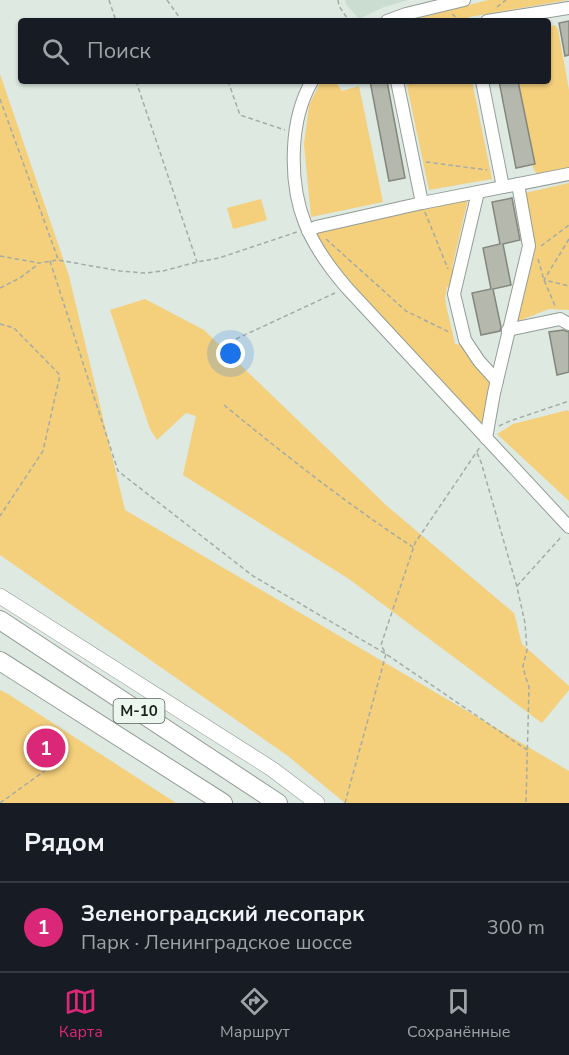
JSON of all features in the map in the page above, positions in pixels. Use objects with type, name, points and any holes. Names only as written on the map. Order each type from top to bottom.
[{"type":"highway","name":"М-10","points":[[0,620],[278,803]]},
{"type":"highway","name":"М-10","points":[[0,661],[223,803]]},
{"type":"main road","points":[[0,596],[273,770],[318,803]]},
{"type":"main road","name":"М-10","points":[[0,667],[46,691]]},
{"type":"street","points":[[395,18],[464,0]]},
{"type":"street","points":[[506,18],[569,8]]},
{"type":"street","points":[[311,84],[301,104],[294,133],[294,182],[300,211],[324,259],[347,288],[486,438],[565,531]]},
{"type":"street","points":[[398,84],[422,203]]},
{"type":"street","points":[[483,84],[503,187]]},
{"type":"street","points":[[310,227],[569,174]]},
{"type":"street","points":[[486,438],[508,330],[529,246],[518,184]]},
{"type":"street","points":[[478,192],[454,294],[465,340],[479,361],[497,381]]},
{"type":"street","points":[[508,330],[565,322]]},
{"type":"path","points":[[109,0],[115,18]]},
{"type":"path","points":[[167,0],[180,18]]},
{"type":"path","points":[[338,0],[347,18]]},
{"type":"path","points":[[137,84],[197,262]]},
{"type":"path","points":[[229,84],[240,115],[294,133]]},
{"type":"path","points":[[0,99],[58,260]]},
{"type":"path","points":[[414,160],[490,170]]},
{"type":"path","points":[[422,203],[450,274]]},
{"type":"path","points":[[565,322],[544,280],[535,251],[569,225]]},
{"type":"path","points":[[0,256],[39,263],[58,260],[145,273],[219,258],[299,231],[299,227],[310,227],[318,231],[406,311],[465,340]]},
{"type":"path","points":[[544,280],[569,239]]},
{"type":"path","points":[[50,261],[117,471],[253,576],[386,654],[527,750]]},
{"type":"path","points":[[0,288],[20,278],[39,263]]},
{"type":"path","points":[[544,280],[569,286]]},
{"type":"path","points":[[236,339],[347,288]]},
{"type":"path","points":[[0,324],[14,328],[60,375],[43,451],[0,516]]},
{"type":"path","points":[[345,803],[386,654],[381,645],[413,547],[476,452],[494,429],[510,421],[569,401]]},
{"type":"path","points":[[224,405],[288,458],[413,547]]},
{"type":"path","points":[[476,452],[481,462],[517,587],[525,623],[527,650],[523,666],[529,687],[526,803]]},
{"type":"path","points":[[517,587],[565,531]]},
{"type":"path","points":[[0,802],[64,757]]},
{"type":"shaded area","points":[[345,0],[408,0],[384,7],[361,18],[358,18]]},
{"type":"shaded area","points":[[488,0],[568,0],[468,18],[420,18]]},
{"type":"shaded area","points":[[555,25],[558,29],[569,90],[569,168],[537,175],[533,167],[517,84],[551,84],[551,26]]},
{"type":"shaded area","points":[[0,74],[69,276],[125,510],[569,771],[569,803],[345,803],[288,756],[0,555]]},
{"type":"shaded area","points":[[320,84],[337,84],[342,91],[359,86],[383,202],[311,217],[304,144],[309,105]]},
{"type":"shaded area","points":[[407,84],[473,84],[492,179],[429,190]]},
{"type":"shaded area","points":[[569,183],[569,310],[549,309],[516,322],[535,251],[525,193]]},
{"type":"shaded area","points":[[261,199],[267,220],[233,229],[227,208]]},
{"type":"shaded area","points":[[468,199],[452,268],[457,270],[453,288],[447,287],[445,298],[455,344],[465,345],[491,383],[484,423],[480,422],[422,361],[337,267],[327,255],[316,234]]},
{"type":"shaded area","points":[[145,299],[204,330],[387,506],[514,613],[522,644],[569,686],[569,690],[542,723],[349,579],[183,475],[196,416],[186,413],[157,440],[150,429],[110,310]]},
{"type":"shaded area","points":[[568,410],[569,501],[497,434],[513,424]]},
{"type":"shaded area","points":[[0,690],[8,694],[176,803],[0,803]]},
{"type":"building","points":[[569,21],[569,55],[565,56],[559,23]]},
{"type":"building","points":[[371,84],[388,84],[405,178],[389,181]]},
{"type":"building","points":[[500,84],[519,84],[535,164],[516,168]]},
{"type":"building","points":[[512,198],[520,240],[503,244],[511,285],[493,289],[500,331],[481,335],[472,293],[491,289],[483,248],[500,244],[492,202]]},
{"type":"building","points":[[563,330],[569,332],[569,372],[557,375],[549,332]]},
{"type":"place","name":"Зеленоградский лесопарк","points":[[46,748]]}]
